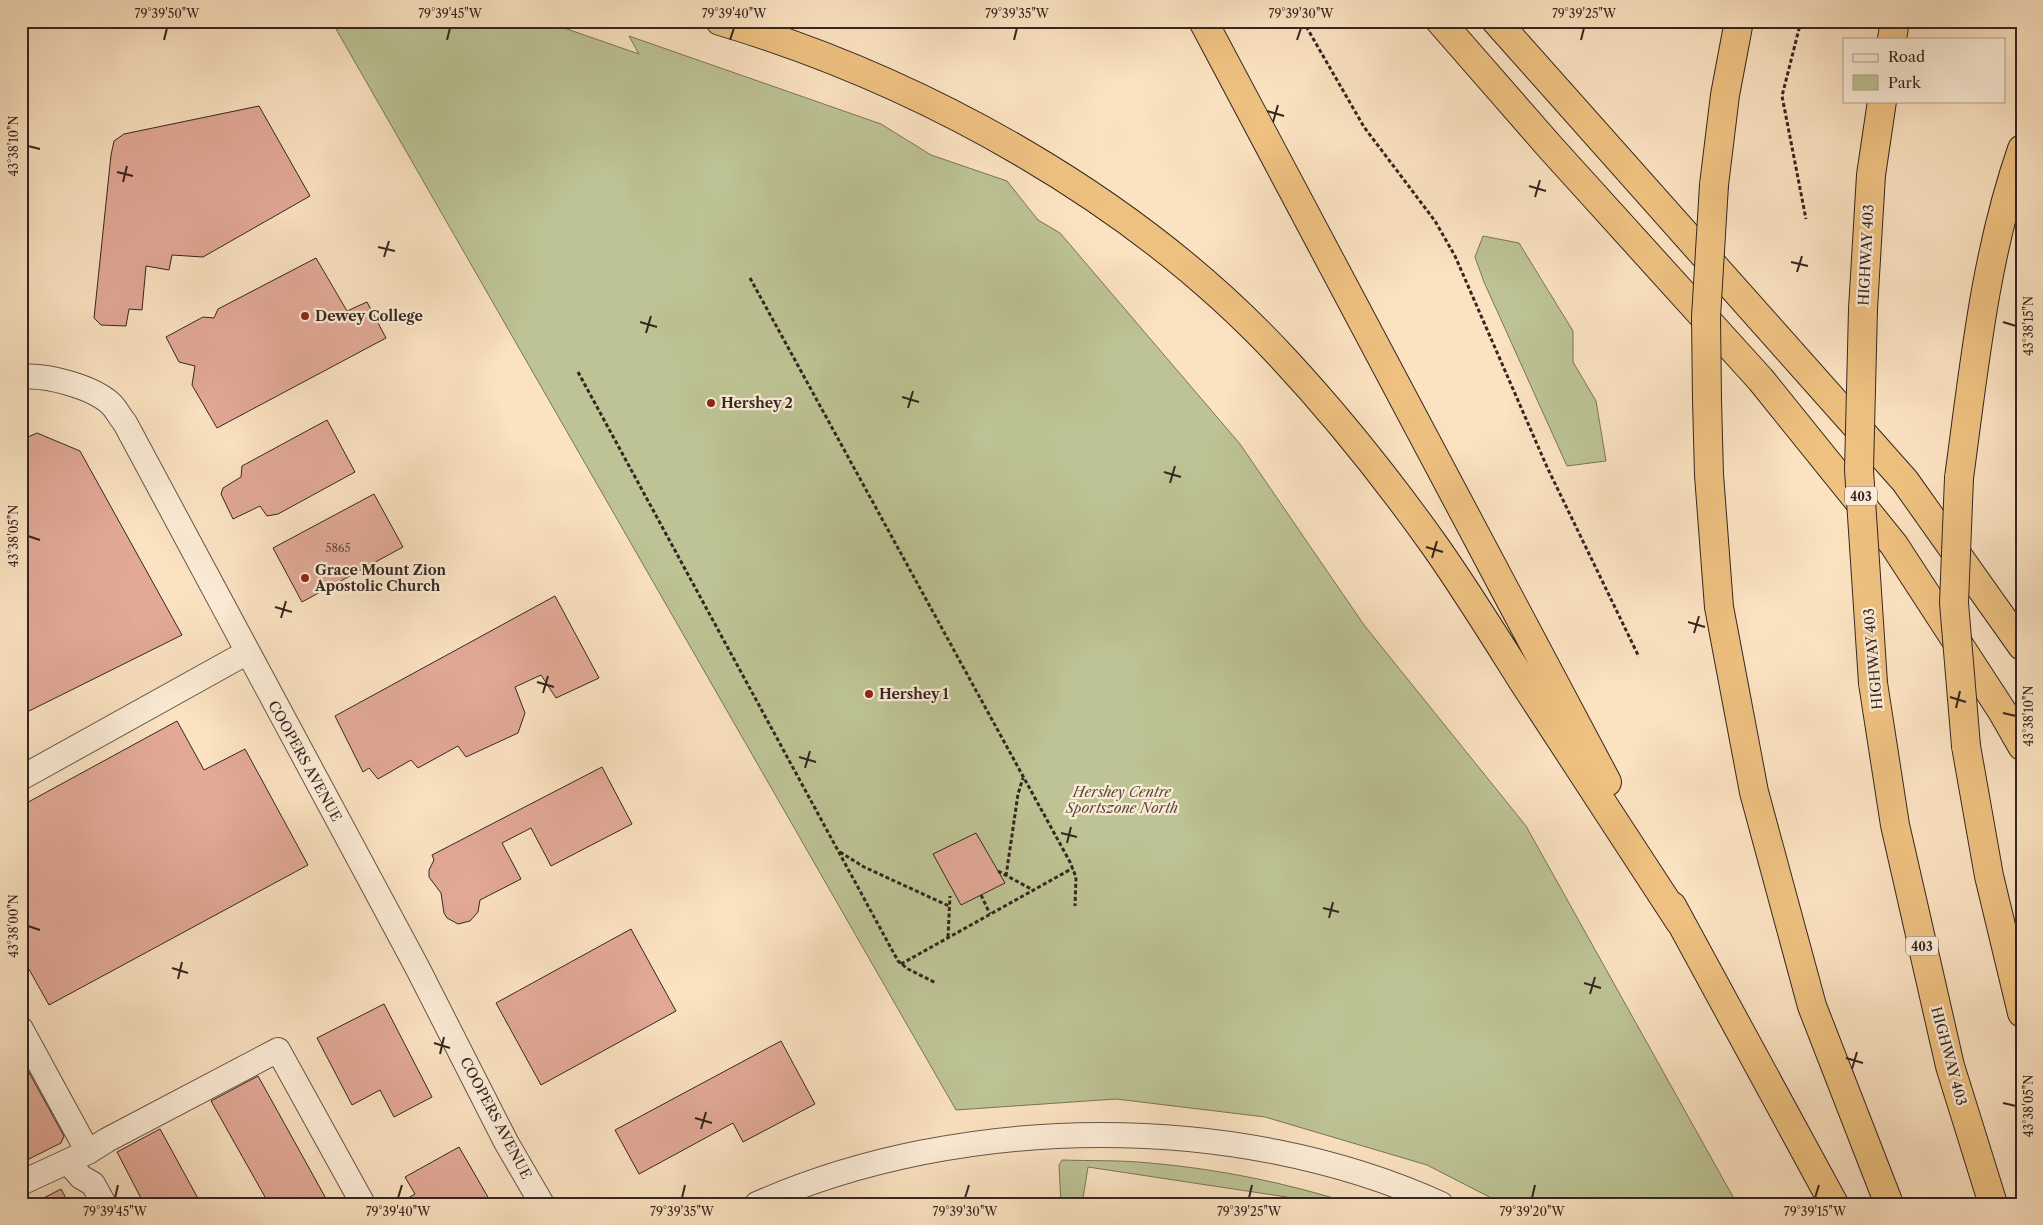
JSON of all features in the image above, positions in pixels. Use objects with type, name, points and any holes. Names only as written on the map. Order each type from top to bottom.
[{"type":"highway","points":[[720,21],[770,36],[846,65],[932,103],[1006,143],[1082,190],[1150,238],[1217,294],[1280,355],[1360,448],[1436,547],[1680,922]]},
{"type":"highway","points":[[1204,21],[1458,496],[1680,922],[1834,1204]]},
{"type":"highway","points":[[1440,21],[1550,147],[1761,380],[1894,545],[2002,711],[2022,746]]},
{"type":"highway","points":[[1496,21],[1904,481],[2022,646]]},
{"type":"highway","points":[[1739,21],[1726,95],[1714,185],[1706,317],[1709,475],[1719,608],[1754,792],[1812,1006],[1889,1204]]},
{"type":"highway","points":[[1892,38],[1895,21]]},
{"type":"highway","name":"HIGHWAY 403","points":[[1882,102],[1871,174],[1862,309],[1859,470],[1873,683],[1895,825],[1948,1056],[1993,1204]]},
{"type":"highway","points":[[2022,149],[2009,187],[1981,320],[1959,478],[1954,603],[1966,746],[1989,876],[2022,1012]]},
{"type":"street","name":"COOPERS AVENUE","points":[[21,378],[52,378],[78,386],[110,403],[125,423],[246,653],[417,967],[506,1142],[542,1204]]},
{"type":"street","points":[[21,778],[246,653]]},
{"type":"street","points":[[21,1028],[78,1157],[81,1177],[93,1184],[104,1204]]},
{"type":"street","points":[[21,1183],[78,1157],[278,1050],[363,1204]]},
{"type":"street","points":[[757,1204],[827,1176],[895,1157],[1000,1140],[1099,1136],[1178,1138],[1250,1148],[1337,1166],[1441,1204]]},
{"type":"path","points":[[1303,21],[1364,127],[1435,221],[1451,249],[1560,493],[1639,657]]},
{"type":"path","points":[[1801,21],[1782,96],[1806,219]]},
{"type":"path","points":[[750,278],[1072,868],[1076,877],[1075,906]]},
{"type":"path","points":[[578,372],[901,964],[936,983]]},
{"type":"path","points":[[1006,876],[1018,794],[1024,777]]},
{"type":"path","points":[[838,851],[864,867],[950,906]]},
{"type":"path","points":[[901,964],[1072,868]]},
{"type":"path","points":[[998,871],[1033,890]]},
{"type":"path","points":[[981,895],[990,914]]},
{"type":"path","points":[[948,938],[950,896]]},
{"type":"green space","name":"Hershey Centre Sportszone North","points":[[409,21],[544,21],[639,54],[629,36],[881,124],[931,155],[1007,181],[1038,220],[1060,233],[1240,444],[1364,625],[1526,826],[1737,1204],[1503,1204],[1427,1165],[1265,1117],[1116,1099],[956,1110],[336,29]]},
{"type":"green space","points":[[1483,236],[1519,243],[1573,331],[1573,362],[1596,401],[1606,461],[1567,466],[1484,282],[1475,257]]},
{"type":"green space","points":[[1062,1160],[1139,1162],[1202,1169],[1278,1183],[1353,1204],[1320,1204],[1313,1201],[1088,1167],[1082,1204],[1061,1204],[1059,1165]]},
{"type":"building","points":[[259,106],[310,196],[203,257],[172,255],[169,270],[146,266],[142,310],[129,309],[126,326],[101,325],[94,318],[114,141],[124,134]]},
{"type":"building","points":[[316,258],[347,311],[367,302],[386,338],[217,428],[192,385],[195,366],[179,362],[166,337],[203,317],[214,318],[218,309]]},
{"type":"building","points":[[327,420],[355,472],[278,514],[267,516],[260,506],[233,519],[221,494],[223,488],[241,477],[242,466]]},
{"type":"building","points":[[37,433],[80,451],[182,635],[21,715],[21,440]]},
{"type":"building","points":[[374,494],[403,547],[302,602],[273,548]]},
{"type":"building","points":[[555,596],[599,678],[556,698],[541,675],[515,687],[525,713],[518,733],[466,757],[458,746],[418,768],[411,760],[378,779],[369,768],[363,772],[335,716]]},
{"type":"building","points":[[177,721],[204,770],[245,749],[308,865],[49,1005],[21,955],[21,806]]},
{"type":"building","points":[[602,767],[632,824],[551,866],[531,828],[502,843],[521,879],[480,900],[478,912],[470,921],[458,924],[447,918],[444,913],[441,893],[429,877],[429,870],[434,860],[432,855]]},
{"type":"building","points":[[976,833],[1005,883],[961,905],[933,854]]},
{"type":"building","points":[[631,929],[676,1011],[541,1085],[496,1003]]},
{"type":"building","points":[[384,1004],[432,1097],[394,1117],[380,1090],[352,1105],[317,1038]]},
{"type":"building","points":[[781,1041],[815,1104],[743,1142],[733,1123],[639,1174],[615,1130]]},
{"type":"building","points":[[21,1058],[64,1136],[61,1143],[25,1161],[21,1152]]},
{"type":"building","points":[[258,1076],[329,1204],[269,1204],[211,1101]]},
{"type":"building","points":[[160,1129],[201,1204],[144,1204],[117,1152]]},
{"type":"building","points":[[459,1147],[492,1204],[398,1204],[415,1194],[405,1177]]},
{"type":"building","points":[[61,1189],[69,1204],[32,1204]]},
{"type":"place","name":"Dewey College","points":[[305,316]]},
{"type":"place","name":"Hershey 2","points":[[711,403]]},
{"type":"place","name":"Grace Mount Zion Apostolic Church","points":[[305,578]]},
{"type":"place","name":"Hershey 1","points":[[869,694]]}]
